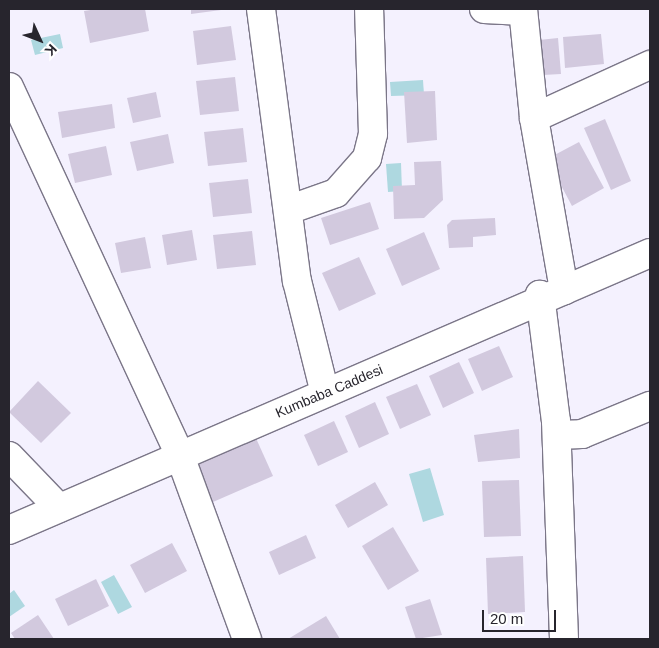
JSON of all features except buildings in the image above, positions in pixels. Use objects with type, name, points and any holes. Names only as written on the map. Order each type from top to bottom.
[{"type":"street","points":[[261,9],[304,325],[325,393]]},
{"type":"street","points":[[288,210],[336,193],[367,158],[373,134],[369,9]]},
{"type":"street","points":[[484,9],[523,10],[550,297],[564,639]]},
{"type":"street","points":[[534,118],[650,65]]},
{"type":"street","points":[[9,87],[180,456],[247,639]]},
{"type":"street","name":"Kumbaba Caddesi","points":[[9,530],[650,253]]},
{"type":"street","points":[[556,435],[582,434],[650,406]]},
{"type":"street","points":[[9,456],[59,508]]},
{"type":"water","points":[[60,34],[63,48],[35,55],[31,40]]},
{"type":"water","points":[[423,80],[424,95],[391,96],[390,82]]},
{"type":"water","points":[[401,163],[402,191],[388,192],[386,164]]},
{"type":"water","points":[[430,468],[444,515],[423,522],[409,474]]},
{"type":"water","points":[[114,575],[132,607],[118,614],[101,582]]},
{"type":"water","points":[[14,590],[25,606],[9,617],[9,594]]}]
